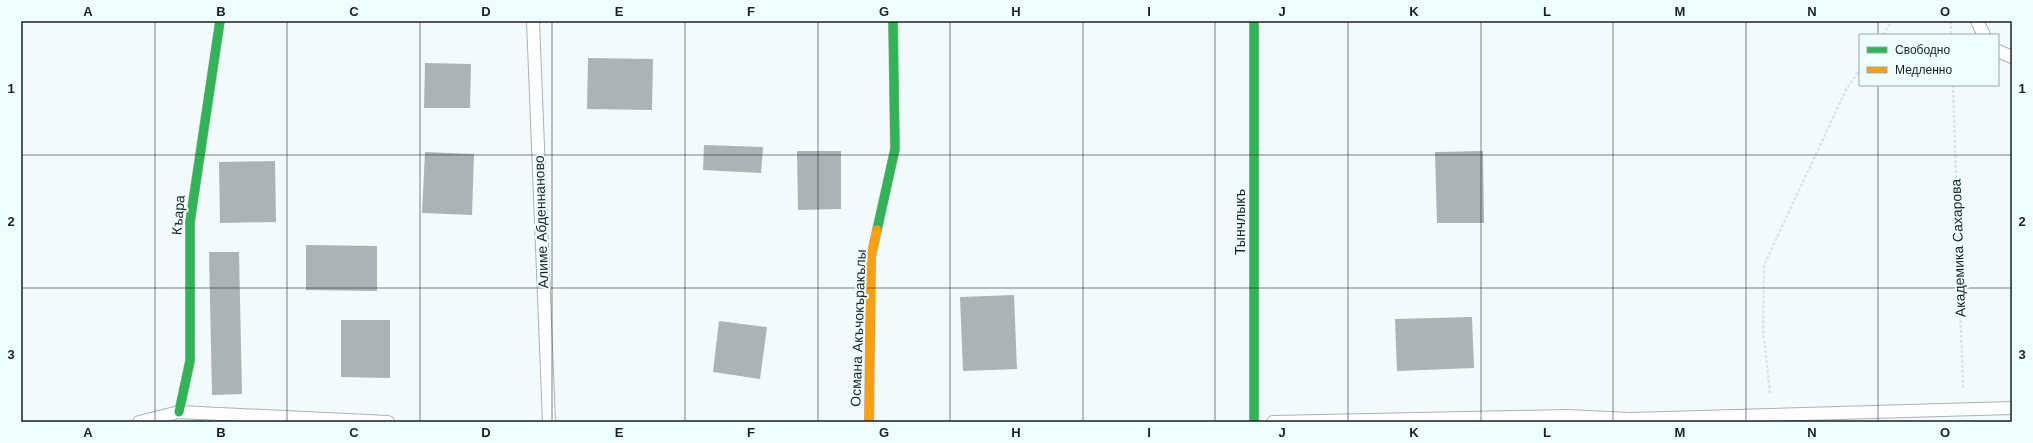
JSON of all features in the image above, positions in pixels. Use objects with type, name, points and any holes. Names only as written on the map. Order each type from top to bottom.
[{"type":"street","name":"Къара","points":[[179,412],[190,361],[190,222],[220,21]]},
{"type":"street","name":"Османа Акъчокъракълы","points":[[869,422],[872,256],[895,149],[894,21]]},
{"type":"street","name":"Тынчлыкъ","points":[[1254,21],[1254,422]]},
{"type":"lane","name":"Алиме Абденнаново","points":[[533,21],[549,422]]},
{"type":"lane","points":[[1977,21],[1984,34]]},
{"type":"lane","points":[[1999,51],[2012,57]]},
{"type":"lane","points":[[1273,422],[1567,416],[1630,419],[2012,408]]},
{"type":"lane","points":[[139,422],[179,412],[388,422]]},
{"type":"path","points":[[1884,34],[1892,21]]},
{"type":"path","points":[[1951,21],[1951,34]]},
{"type":"path","points":[[1773,415],[1763,329],[1764,265],[1846,90],[1859,70]]},
{"type":"path","name":"Академика Сахарова","points":[[1953,86],[1963,410]]},
{"type":"building","points":[[588,58],[653,59],[652,110],[587,109]]},
{"type":"building","points":[[425,63],[471,64],[470,108],[424,108]]},
{"type":"building","points":[[704,145],[763,147],[761,173],[703,170]]},
{"type":"building","points":[[797,151],[841,151],[841,209],[798,210]]},
{"type":"building","points":[[1483,151],[1484,223],[1437,223],[1435,152]]},
{"type":"building","points":[[425,152],[474,154],[472,215],[422,213]]},
{"type":"building","points":[[275,161],[276,222],[220,223],[219,162]]},
{"type":"building","points":[[306,245],[377,246],[377,291],[306,290]]},
{"type":"building","points":[[209,252],[239,252],[242,394],[212,395]]},
{"type":"building","points":[[1014,295],[1017,369],[963,371],[960,297]]},
{"type":"building","points":[[1472,317],[1474,368],[1397,371],[1395,319]]},
{"type":"building","points":[[341,320],[390,320],[390,378],[341,377]]},
{"type":"building","points":[[719,321],[767,327],[760,379],[713,372]]},
{"type":"traffic: fast","points":[[179,412],[190,361],[190,222],[220,21]]},
{"type":"traffic: fast","points":[[877,230],[895,149],[893,21]]},
{"type":"traffic: fast","points":[[1254,21],[1254,422]]},
{"type":"traffic: slow","points":[[869,422],[871,257],[877,230]]}]
